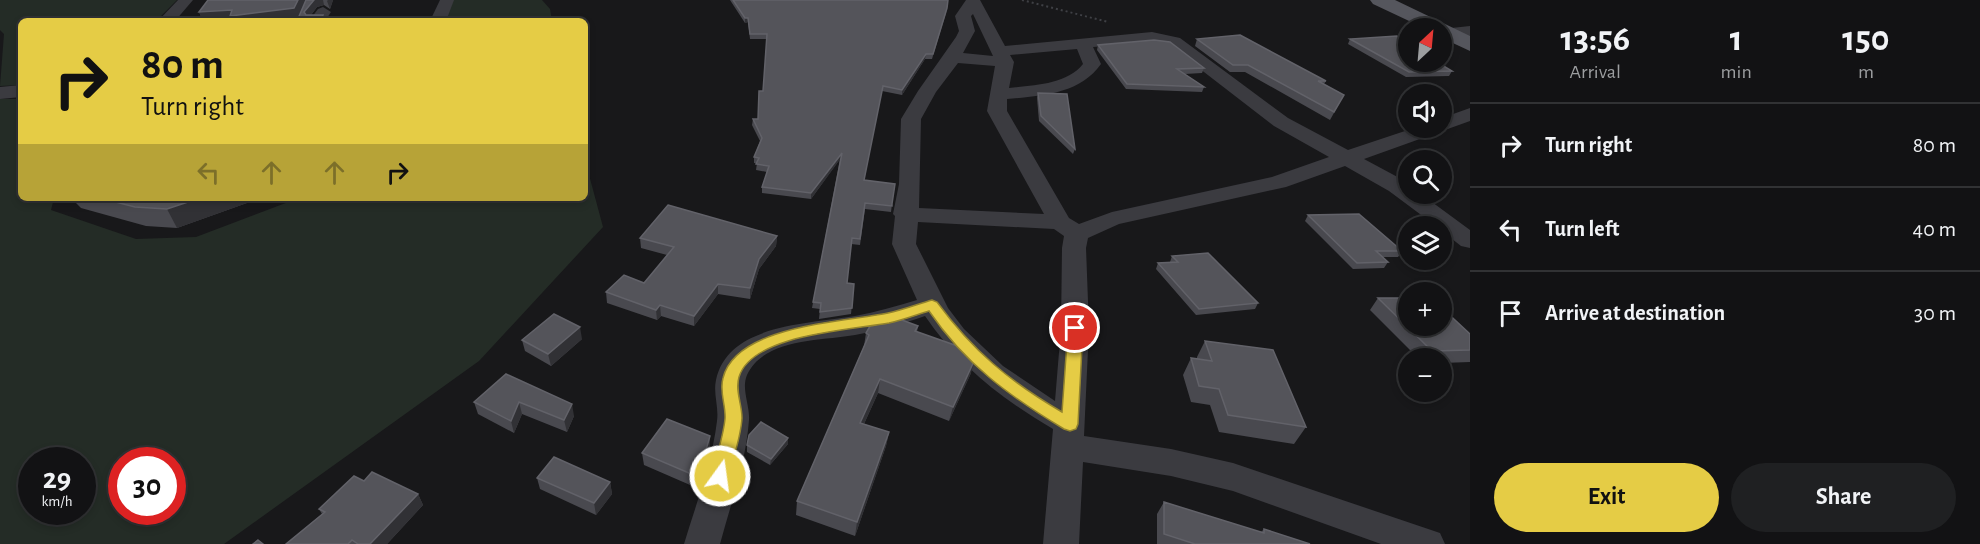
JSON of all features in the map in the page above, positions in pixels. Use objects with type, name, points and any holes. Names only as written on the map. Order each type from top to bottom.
[{"type":"main road","points":[[1380,0],[1417,18]]},
{"type":"main road","points":[[1452,35],[1470,45]]},
{"type":"street","points":[[169,18],[186,0]]},
{"type":"street","points":[[439,18],[447,0]]},
{"type":"street","points":[[1061,544],[1068,435],[1075,328],[1074,248],[1069,228],[998,111],[1003,56],[973,1],[963,16],[967,31],[964,39],[927,90],[911,120],[909,141],[909,184],[904,244],[932,305],[954,336],[993,374],[1028,400],[1068,435],[1127,455],[1232,476],[1426,544]]},
{"type":"street","points":[[1452,30],[1470,31]]},
{"type":"street","points":[[953,57],[1003,56],[1152,37],[1174,41],[1281,122],[1397,186],[1470,241]]},
{"type":"street","points":[[998,95],[1043,88],[1081,78],[1092,64],[1083,45]]},
{"type":"street","points":[[0,93],[18,91]]},
{"type":"street","points":[[1452,120],[1470,114]]},
{"type":"street","points":[[905,214],[1069,228],[1278,182],[1404,138]]},
{"type":"street","points":[[702,544],[734,417],[730,394],[731,377],[743,356],[766,342],[881,320],[932,305]]},
{"type":"path","points":[[1022,0],[1110,22]]},
{"type":"shaded area","points":[[0,0],[177,0],[159,18],[18,18],[18,85],[0,86],[4,34],[0,30]]},
{"type":"shaded area","points":[[451,0],[542,0],[550,9],[552,18],[445,18]]},
{"type":"shaded area","points":[[0,99],[18,99],[18,201],[53,201],[51,210],[136,239],[196,237],[291,201],[588,201],[588,171],[603,227],[479,361],[224,544],[0,544]]},
{"type":"building","points":[[208,0],[298,0],[294,8],[230,16],[232,10],[199,12]]},
{"type":"building","points":[[306,0],[314,0],[304,12],[306,15],[323,15],[322,18],[298,18]]},
{"type":"building","points":[[733,0],[948,0],[933,54],[926,54],[902,90],[883,86],[864,180],[895,184],[892,206],[865,203],[860,239],[852,238],[847,283],[854,284],[852,308],[820,312],[821,303],[813,302],[842,153],[811,193],[762,187],[769,166],[756,164],[759,158],[754,157],[762,138],[753,119],[758,119],[759,91],[763,91],[767,34],[750,34],[748,18],[745,18]]},
{"type":"building","points":[[1240,35],[1326,81],[1318,81],[1344,95],[1334,112],[1248,65],[1233,65],[1197,39]]},
{"type":"building","points":[[1397,36],[1398,66],[1350,39]]},
{"type":"building","points":[[1154,40],[1170,42],[1204,68],[1177,69],[1204,87],[1127,84],[1098,45]]},
{"type":"building","points":[[1038,93],[1067,94],[1075,149],[1041,116]]},
{"type":"building","points":[[112,201],[191,201],[167,209],[135,207]]},
{"type":"building","points":[[668,205],[777,236],[759,259],[750,288],[718,284],[694,316],[660,305],[656,310],[606,292],[624,275],[644,283],[674,247],[640,238]]},
{"type":"building","points":[[1359,214],[1398,248],[1398,251],[1376,251],[1388,262],[1357,263],[1308,215]]},
{"type":"building","points":[[1208,253],[1258,303],[1199,309],[1158,263],[1178,262],[1172,256]]},
{"type":"building","points":[[1378,298],[1398,298],[1398,318]]},
{"type":"building","points":[[554,314],[580,327],[548,354],[522,340]]},
{"type":"building","points":[[891,316],[918,326],[915,331],[963,348],[975,359],[953,407],[880,379],[860,423],[889,432],[857,522],[797,501],[869,335],[866,333],[873,321]]},
{"type":"building","points":[[1452,317],[1470,334],[1470,350],[1429,348],[1417,336],[1452,336]]},
{"type":"building","points":[[1205,341],[1273,350],[1306,427],[1228,415],[1219,389],[1199,386],[1191,358],[1212,361]]},
{"type":"building","points":[[506,374],[572,404],[564,420],[519,402],[511,421],[474,402]]},
{"type":"building","points":[[667,419],[710,436],[701,468],[696,476],[642,453]]},
{"type":"building","points":[[761,422],[788,438],[771,459],[747,445],[749,435]]},
{"type":"building","points":[[554,457],[610,482],[594,503],[537,478]]},
{"type":"building","points":[[372,472],[418,494],[370,544],[358,544],[352,540],[348,544],[286,544],[325,512],[319,509],[354,476],[364,481]]},
{"type":"building","points":[[1164,502],[1264,533],[1264,529],[1310,544],[1195,544],[1164,534]]},
{"type":"route","points":[[720,476],[734,417],[730,394],[731,377],[743,356],[766,342],[802,333],[852,326],[932,305],[954,336],[993,374],[1028,400],[1070,424],[1075,328]]}]
